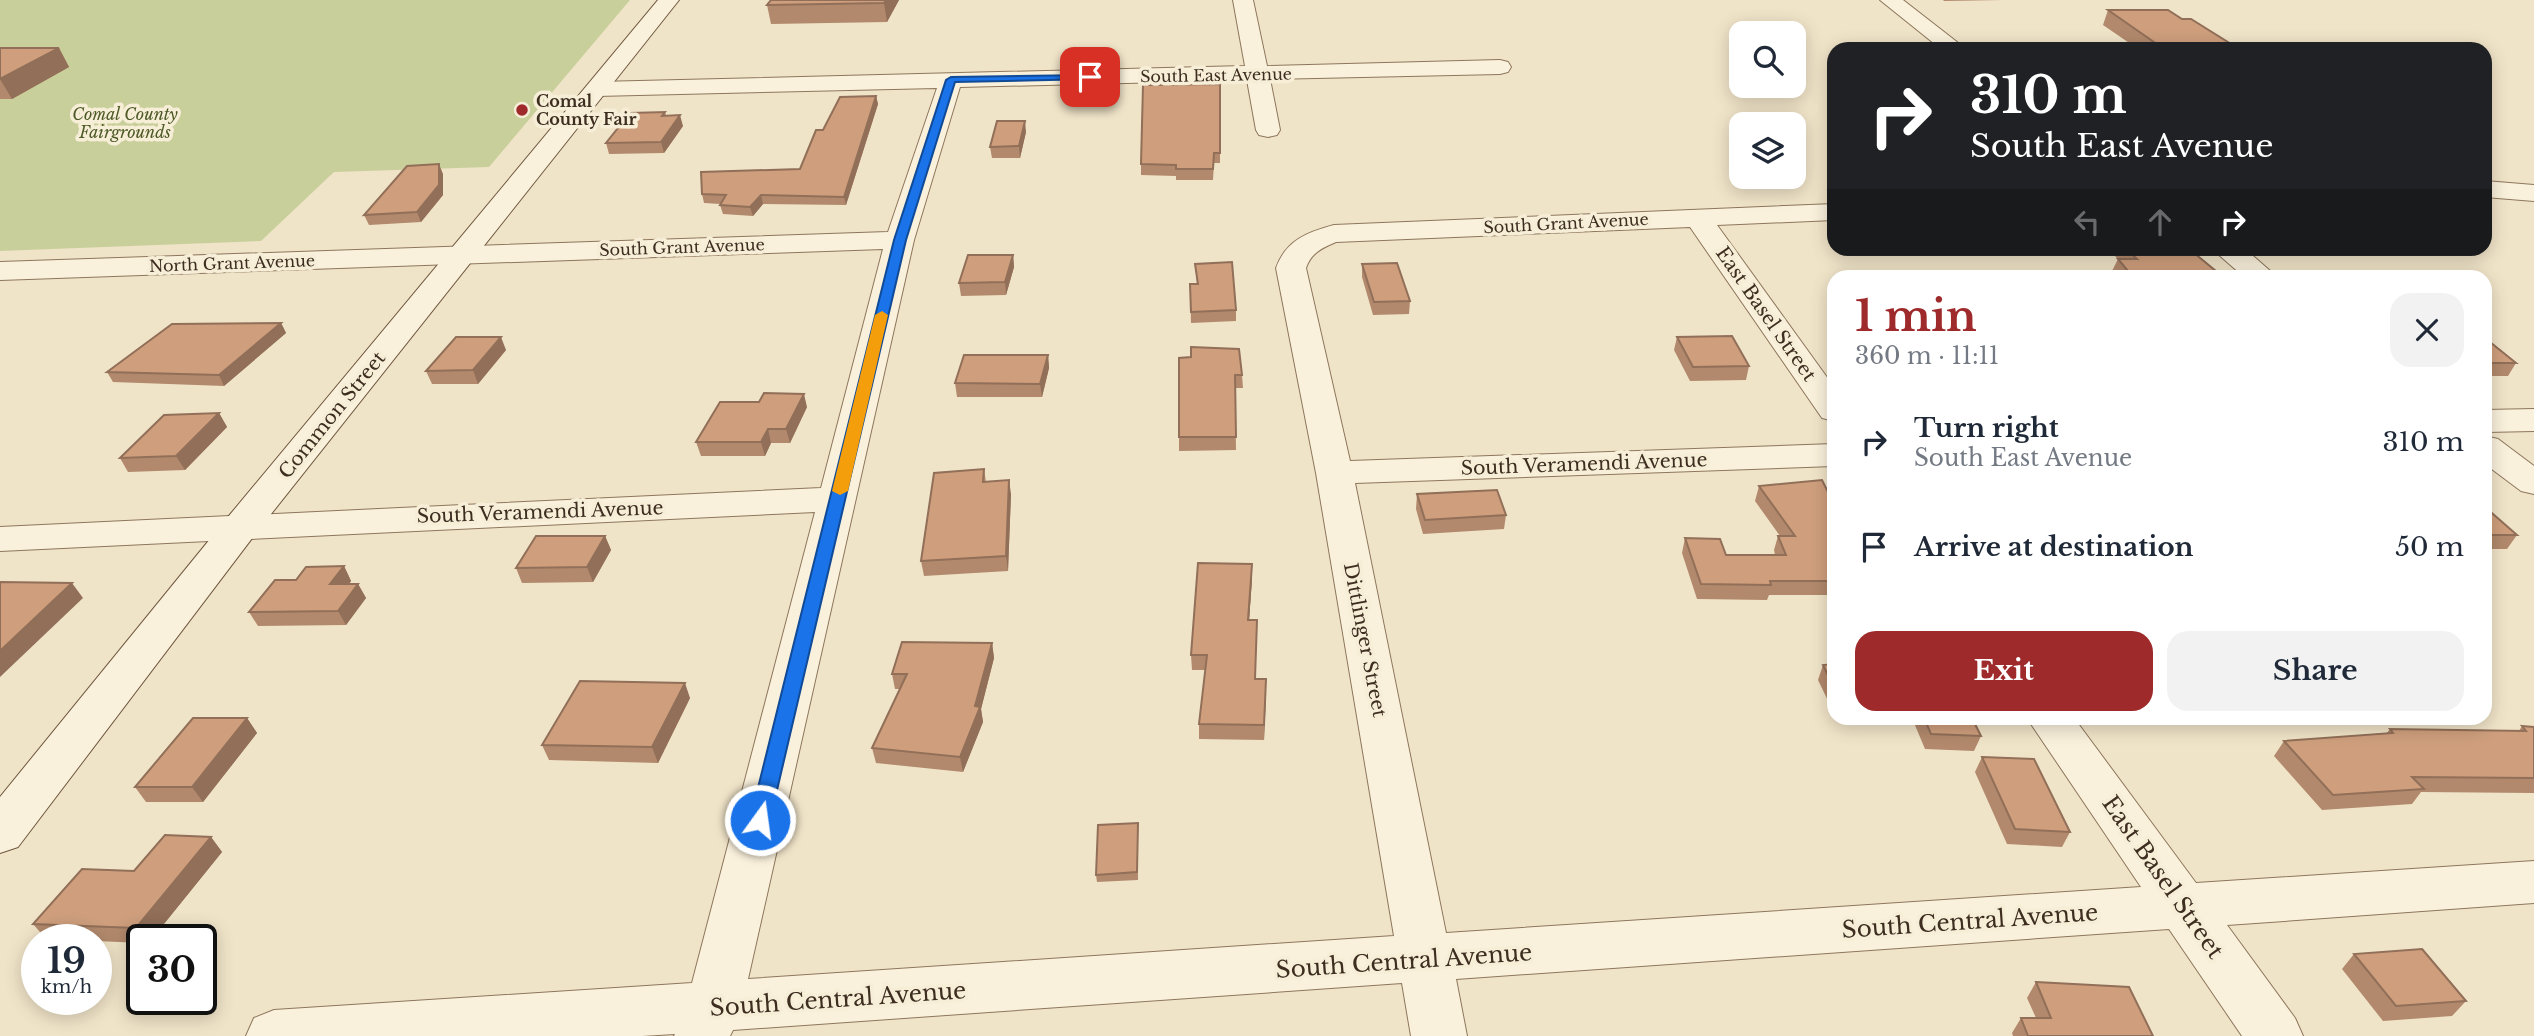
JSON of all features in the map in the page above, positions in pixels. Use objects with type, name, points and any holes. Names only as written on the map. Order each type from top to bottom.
[{"type":"street","name":"Common Street","points":[[0,833],[242,525],[669,0]]},
{"type":"street","points":[[1243,0],[1268,130]]},
{"type":"street","points":[[1890,0],[1946,42]]},
{"type":"street","name":"South East Avenue","points":[[597,89],[1500,67]]},
{"type":"street","points":[[708,1021],[900,240],[951,80]]},
{"type":"street","points":[[2492,190],[2534,193]]},
{"type":"street","name":"South Grant Avenue","points":[[1301,248],[1314,240],[1334,234],[1827,212]]},
{"type":"street","name":"East Basel Street","points":[[1698,217],[1827,401]]},
{"type":"street","name":"South Grant Avenue","points":[[464,254],[900,240]]},
{"type":"street","name":"Dittlinger Street","points":[[1301,248],[1293,258],[1291,268],[1334,473],[1439,1036]]},
{"type":"street","name":"North Grant Avenue","points":[[0,271],[464,254]]},
{"type":"street","points":[[2236,256],[2254,270]]},
{"type":"street","points":[[2492,421],[2534,420]]},
{"type":"street","points":[[2492,452],[2534,483]]},
{"type":"street","name":"South Veramendi Avenue","points":[[1334,473],[1827,455]]},
{"type":"street","name":"South Veramendi Avenue","points":[[0,538],[838,499]]},
{"type":"street","name":"East Basel Street","points":[[2055,725],[2275,1036]]},
{"type":"street","name":"South Central Avenue","points":[[274,1036],[708,1021],[1425,960],[2534,882]]},
{"type":"green space","name":"Comal County Fairgrounds","points":[[0,0],[630,0],[489,167],[334,172],[261,241],[0,251]]},
{"type":"building","points":[[771,0],[886,0],[884,3],[767,5]]},
{"type":"building","points":[[2108,10],[2168,10],[2182,19],[2191,19],[2228,42],[2154,42]]},
{"type":"building","points":[[0,48],[59,48],[0,79]]},
{"type":"building","points":[[1220,84],[1220,153],[1214,153],[1213,169],[1176,169],[1176,165],[1141,164],[1143,85]]},
{"type":"building","points":[[876,96],[844,197],[761,195],[750,207],[720,205],[726,195],[702,194],[701,172],[800,169],[816,130],[823,130],[840,97]]},
{"type":"building","points":[[665,112],[662,116],[680,115],[661,142],[606,143],[630,113]]},
{"type":"building","points":[[997,121],[1025,121],[1019,146],[990,147]]},
{"type":"building","points":[[439,164],[439,185],[417,212],[364,215],[407,166]]},
{"type":"building","points":[[968,255],[1013,255],[1005,282],[959,283]]},
{"type":"building","points":[[2134,256],[2198,256],[2215,270],[2127,270],[2118,259],[2137,259]]},
{"type":"building","points":[[1232,262],[1236,310],[1191,312],[1190,284],[1198,284],[1195,264]]},
{"type":"building","points":[[1397,263],[1410,301],[1374,302],[1362,264]]},
{"type":"building","points":[[281,323],[219,375],[107,372],[172,324]]},
{"type":"building","points":[[1732,336],[1749,366],[1693,367],[1677,337]]},
{"type":"building","points":[[456,337],[501,337],[473,370],[426,371]]},
{"type":"building","points":[[2492,344],[2516,363],[2492,363]]},
{"type":"building","points":[[1191,347],[1239,349],[1242,375],[1235,375],[1236,437],[1179,437],[1179,358],[1191,357]]},
{"type":"building","points":[[964,355],[1048,355],[1040,384],[955,383]]},
{"type":"building","points":[[764,393],[804,394],[786,429],[768,429],[761,442],[696,442],[720,402],[759,402]]},
{"type":"building","points":[[219,413],[176,456],[120,458],[164,415]]},
{"type":"building","points":[[984,469],[983,482],[1009,480],[1006,556],[921,561],[934,473]]},
{"type":"building","points":[[1822,480],[1827,490],[1827,581],[1770,581],[1771,585],[1701,584],[1685,538],[1720,539],[1726,555],[1786,555],[1778,536],[1795,536],[1759,486]]},
{"type":"building","points":[[1497,490],[1506,515],[1425,520],[1417,494]]},
{"type":"building","points":[[2492,513],[2517,535],[2492,535]]},
{"type":"building","points":[[536,536],[605,536],[587,567],[516,568]]},
{"type":"building","points":[[1198,563],[1252,564],[1248,620],[1257,620],[1255,679],[1266,679],[1264,725],[1199,724],[1207,655],[1191,655]]},
{"type":"building","points":[[344,566],[330,584],[358,584],[338,611],[249,612],[275,580],[296,580],[306,567]]},
{"type":"building","points":[[0,582],[72,583],[0,651]]},
{"type":"building","points":[[902,642],[992,643],[975,706],[980,707],[960,757],[872,748],[907,674],[892,674]]},
{"type":"building","points":[[580,681],[685,683],[652,747],[542,745]]},
{"type":"building","points":[[193,718],[247,718],[192,787],[135,787]]},
{"type":"building","points":[[1927,725],[1976,725],[1981,736],[1931,734]]},
{"type":"building","points":[[2522,726],[2534,727],[2534,778],[2412,777],[2424,789],[2333,795],[2284,741],[2393,733],[2390,729],[2526,731]]},
{"type":"building","points":[[1982,757],[2034,759],[2070,832],[2015,829]]},
{"type":"building","points":[[1138,823],[1137,872],[1096,875],[1098,825]]},
{"type":"building","points":[[165,835],[211,837],[139,924],[126,924],[126,928],[112,927],[112,924],[33,924],[82,869],[134,871]]},
{"type":"building","points":[[2422,949],[2466,1001],[2396,1006],[2354,954]]},
{"type":"building","points":[[2036,982],[2129,987],[2153,1036],[2028,1036],[2021,1018],[2051,1018]]},
{"type":"slow traffic","points":[[840,491],[882,315]]},
{"type":"place","name":"Comal County Fair","points":[[522,110]]},
{"type":"route","points":[[760,820],[900,240],[951,80],[1090,77]]}]
